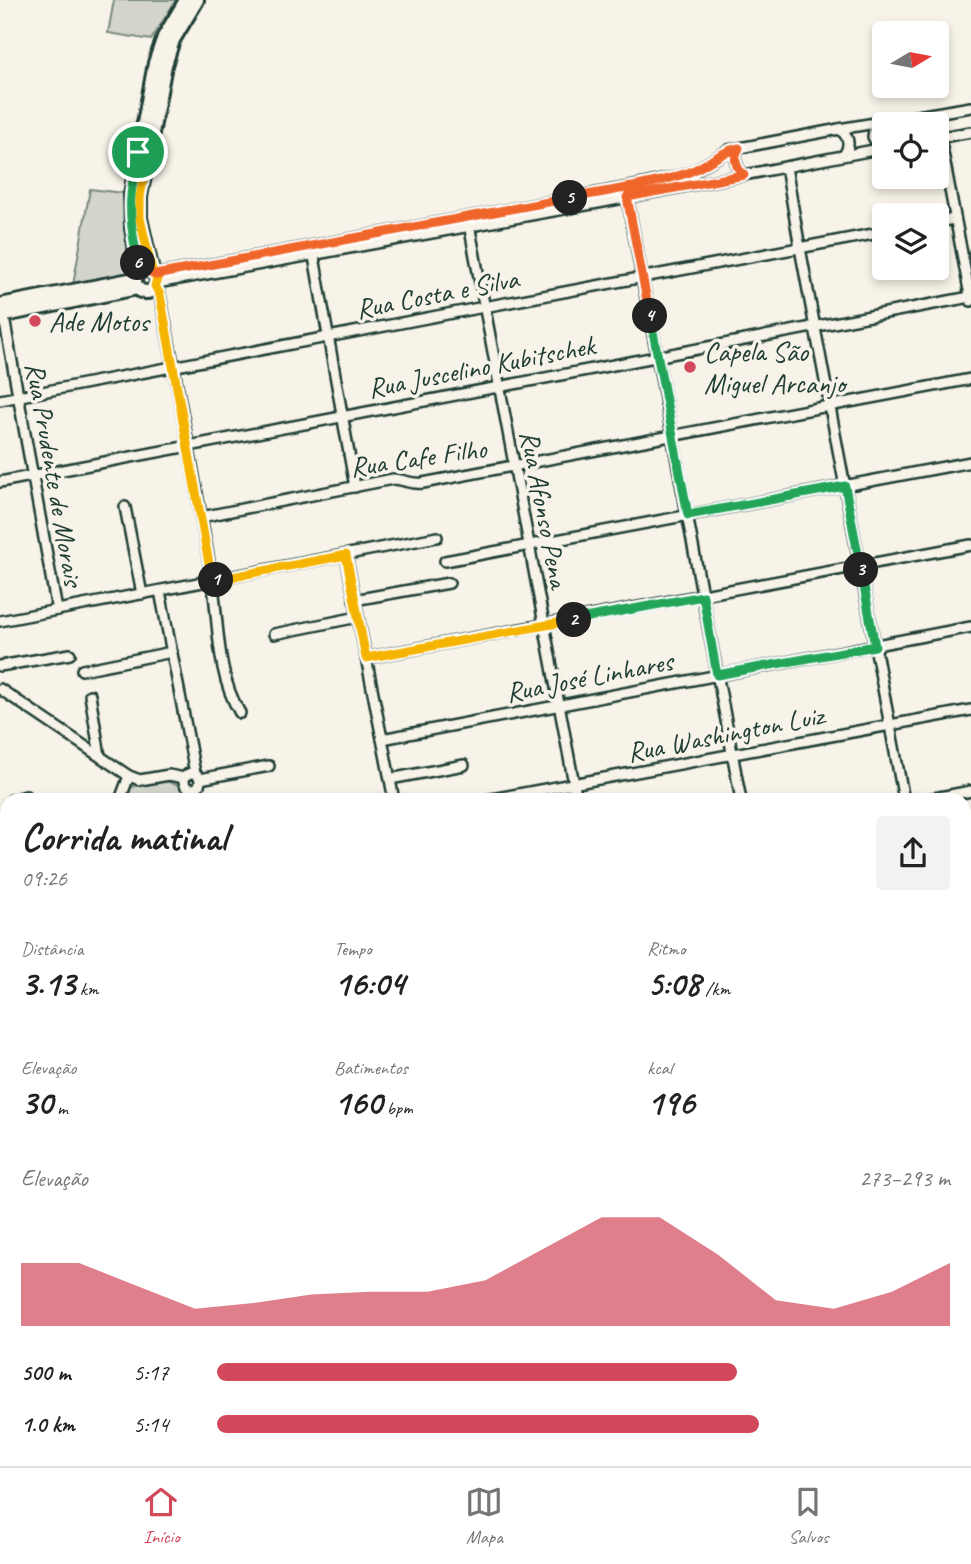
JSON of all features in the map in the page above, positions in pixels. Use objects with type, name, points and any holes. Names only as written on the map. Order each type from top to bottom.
[{"type":"main road","points":[[1,311],[147,279],[144,242],[136,207],[140,197],[146,110],[159,49],[186,0]]},
{"type":"main road","points":[[143,153],[164,65],[178,31],[197,0]]},
{"type":"street","points":[[941,112],[971,107]]},
{"type":"street","points":[[469,222],[680,176],[702,167],[724,151],[872,124]]},
{"type":"street","points":[[839,129],[848,140],[848,150],[844,155]]},
{"type":"street","points":[[949,136],[971,132]]},
{"type":"street","points":[[739,148],[735,161],[744,175]]},
{"type":"street","points":[[240,713],[229,692],[225,676],[212,580],[160,295],[147,279],[627,197],[872,150]]},
{"type":"street","points":[[786,167],[903,793]]},
{"type":"street","points":[[949,188],[971,299]]},
{"type":"street","points":[[627,197],[740,793]]},
{"type":"street","points":[[949,220],[956,219]]},
{"type":"street","name":"Rua Afonso Pena","points":[[469,222],[576,793]]},
{"type":"street","name":"Rua Costa e Silva","points":[[0,400],[872,234]]},
{"type":"street","points":[[313,250],[355,487]]},
{"type":"street","name":"Rua Juscelino Kubitschek","points":[[0,482],[815,326],[971,299]]},
{"type":"street","name":"Rua Prudente de Morais","points":[[1,311],[57,610]]},
{"type":"street","name":"Rua Cafe Filho","points":[[201,517],[393,480],[423,483],[971,379]]},
{"type":"street","points":[[445,561],[971,462]]},
{"type":"street","points":[[125,506],[142,594]]},
{"type":"street","points":[[0,621],[437,537]]},
{"type":"street","points":[[366,658],[971,545]]},
{"type":"street","points":[[346,555],[393,793]]},
{"type":"street","points":[[355,600],[449,583]]},
{"type":"street","points":[[160,591],[198,793]]},
{"type":"street","points":[[274,634],[358,617]]},
{"type":"street","name":"Rua José Linhares","points":[[382,739],[971,628]]},
{"type":"street","points":[[82,670],[173,652]]},
{"type":"street","points":[[0,666],[69,654]]},
{"type":"street","points":[[0,690],[129,776],[140,780],[169,775],[184,778]]},
{"type":"street","points":[[90,695],[100,756]]},
{"type":"street","name":"Rua Washington Luiz","points":[[524,793],[971,710]]},
{"type":"street","points":[[390,779],[464,765]]},
{"type":"street","points":[[197,781],[190,773],[183,783],[191,790],[197,781],[269,766]]},
{"type":"street","points":[[123,793],[129,776]]},
{"type":"shaded area","points":[[114,0],[176,0],[151,40],[108,33]]},
{"type":"shaded area","points":[[90,189],[131,194],[136,271],[73,285]]},
{"type":"shaded area","points":[[166,781],[180,786],[186,793],[129,793],[131,787]]},
{"type":"place","name":"Ade Motos","points":[[35,321]]},
{"type":"place","name":"Capela São Miguel Arcanjo","points":[[690,367]]},
{"type":"route","points":[[138,152],[131,194],[132,228],[139,272],[146,269],[152,271],[155,275],[625,188],[680,176],[702,167],[724,151],[739,148],[735,161],[744,175],[627,197],[688,515],[845,486],[875,646],[717,675],[703,596],[366,658],[346,555],[212,580],[160,295],[155,286],[157,279],[152,271],[140,218],[140,197],[148,154],[138,152]]}]
